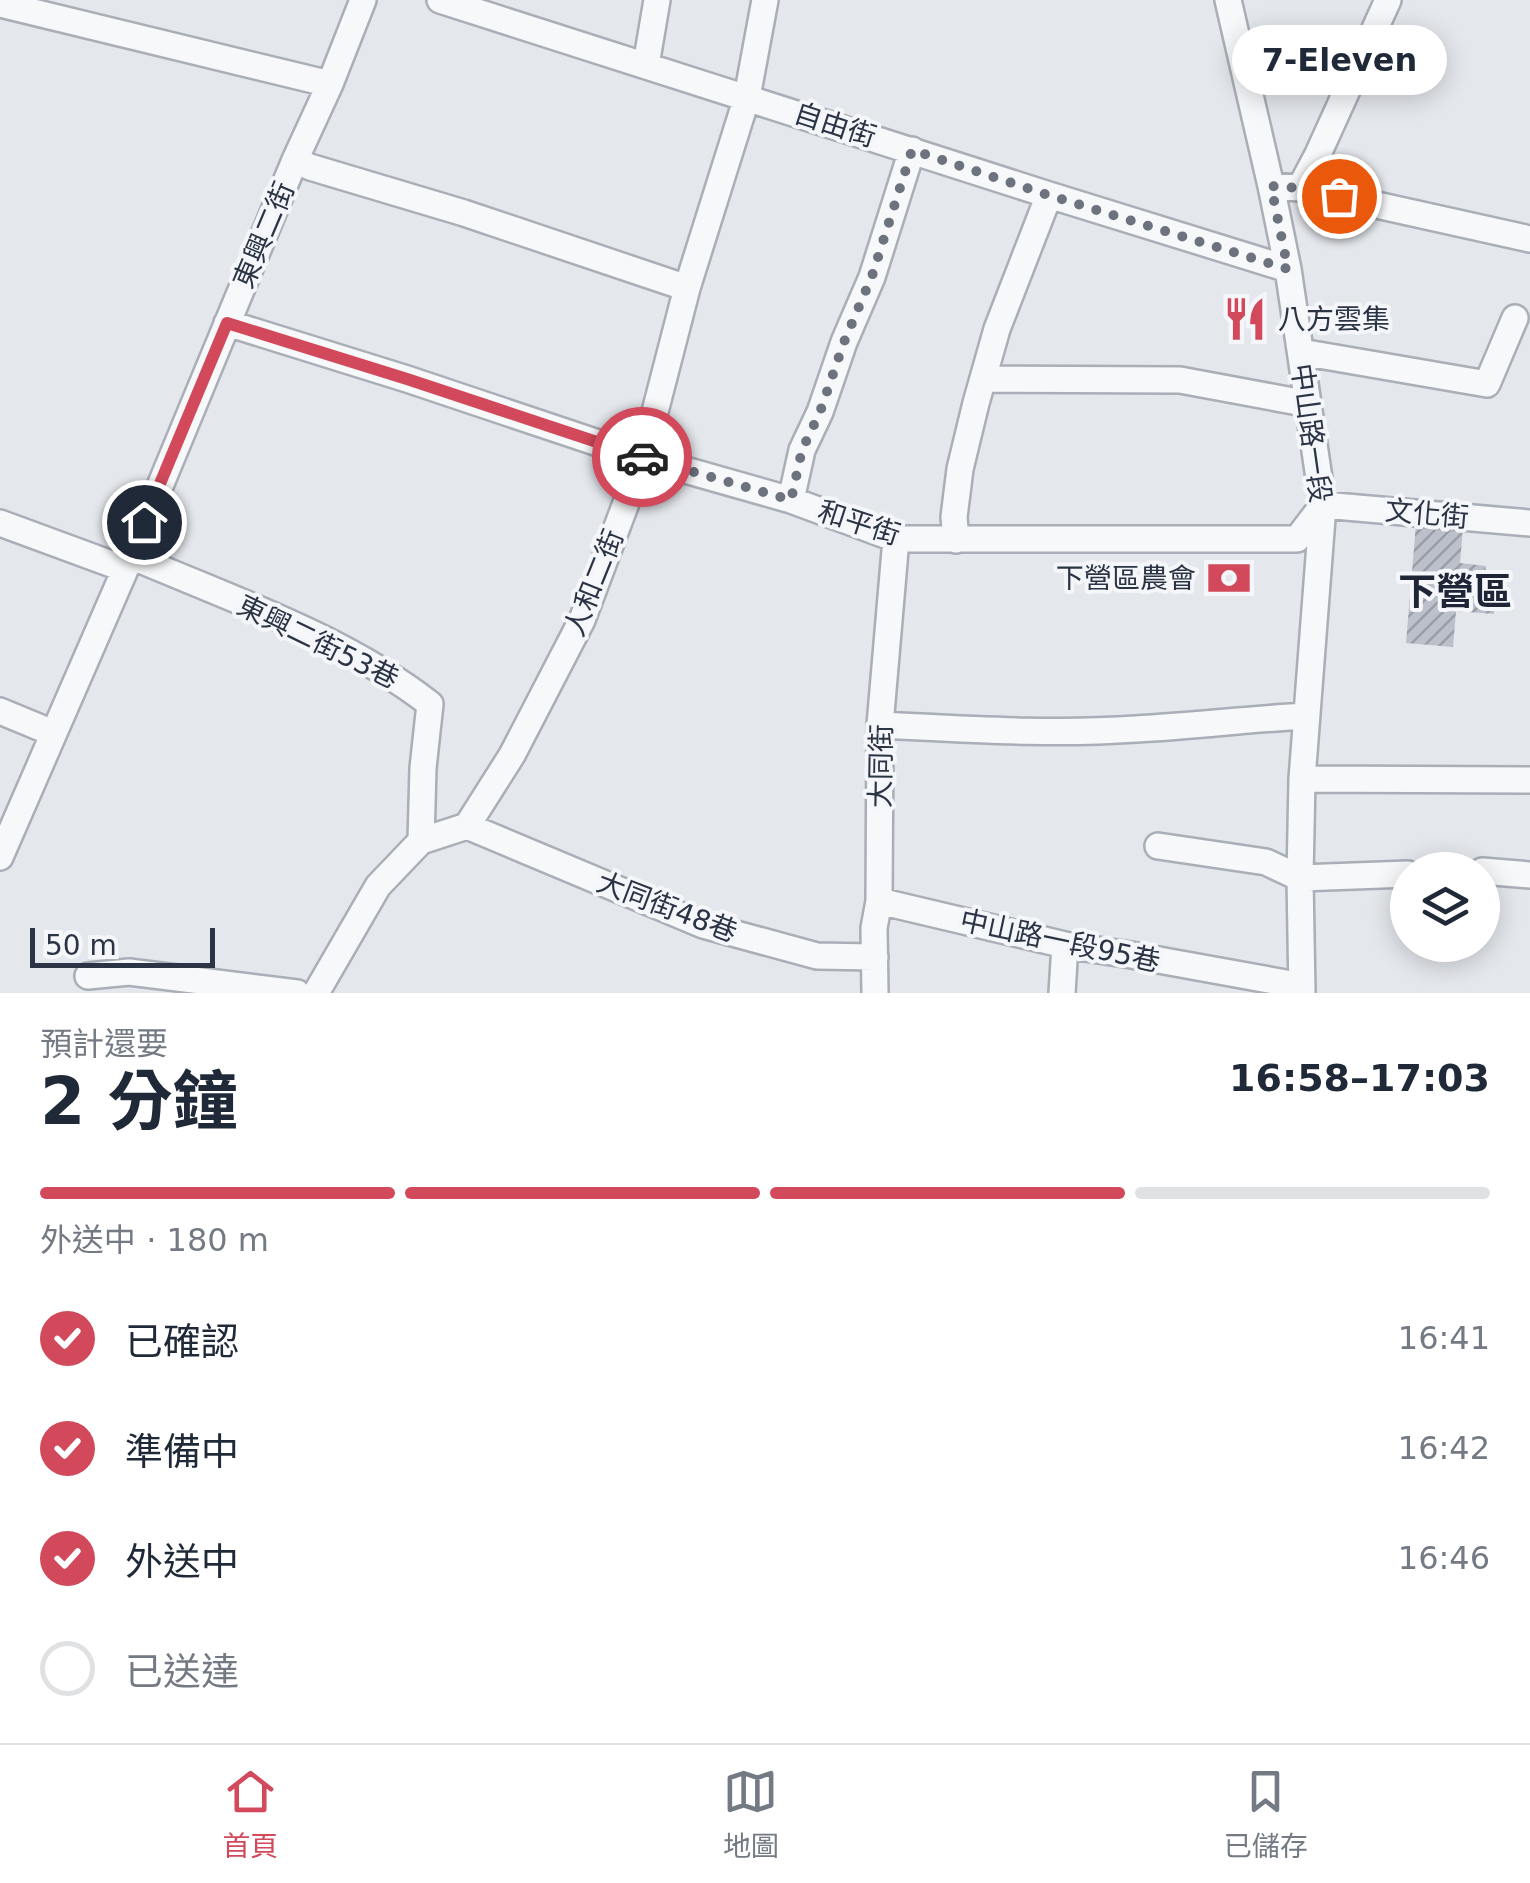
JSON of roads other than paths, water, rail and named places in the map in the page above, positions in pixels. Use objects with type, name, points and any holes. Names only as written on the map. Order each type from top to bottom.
[{"type":"street","name":"東興二街","points":[[0,857],[364,0]]},
{"type":"street","name":"自由街","points":[[440,0],[1288,269]]},
{"type":"street","points":[[646,65],[657,0]]},
{"type":"street","name":"人和二街","points":[[467,826],[512,755],[582,620],[643,458],[687,288],[747,98],[765,0]]},
{"type":"street","name":"中山路一段","points":[[1228,0],[1288,269],[1324,506],[1302,779],[1302,989]]},
{"type":"street","points":[[1300,188],[1388,0]]},
{"type":"street","points":[[0,4],[330,84]]},
{"type":"street","points":[[791,500],[802,450],[872,276],[912,150]]},
{"type":"street","points":[[295,160],[464,212],[687,288]]},
{"type":"street","points":[[1271,186],[1300,188],[1530,238]]},
{"type":"street","points":[[956,540],[954,517],[960,468],[997,330],[1048,195]]},
{"type":"street","points":[[1300,352],[1487,384],[1515,318]]},
{"type":"street","name":"和平街","points":[[227,323],[643,458],[791,500],[896,539],[1297,538],[1324,506]]},
{"type":"street","points":[[984,379],[1180,380],[1308,404]]},
{"type":"street","name":"文化街","points":[[1324,506],[1530,522]]},
{"type":"street","points":[[0,523],[128,562]]},
{"type":"street","name":"大同街","points":[[875,993],[880,725],[896,539]]},
{"type":"street","name":"東興二街53巷","points":[[128,562],[300,628],[394,676],[430,704],[421,841]]},
{"type":"street","points":[[0,711],[53,733]]},
{"type":"street","points":[[880,725],[1134,730],[1306,716]]},
{"type":"street","points":[[1302,779],[1530,780]]},
{"type":"street","points":[[316,993],[378,886],[421,841],[467,826]]},
{"type":"street","name":"大同街48巷","points":[[467,826],[703,926],[817,956],[876,956]]},
{"type":"street","points":[[1158,846],[1266,862],[1300,878],[1390,875]]},
{"type":"street","points":[[1500,872],[1530,875]]},
{"type":"street","name":"中山路一段95巷","points":[[879,902],[1065,945],[1132,954],[1302,989]]},
{"type":"street","points":[[1062,993],[1065,945]]},
{"type":"street","points":[[88,976],[129,972],[298,993]]},
{"type":"place","name":"7-Eleven","points":[[1339,196]]},
{"type":"place","name":"八方雲集","points":[[1245,319]]},
{"type":"place","name":"下營區農會","points":[[1229,578]]},
{"type":"district","name":"下營區","points":[[1455,592]]}]
